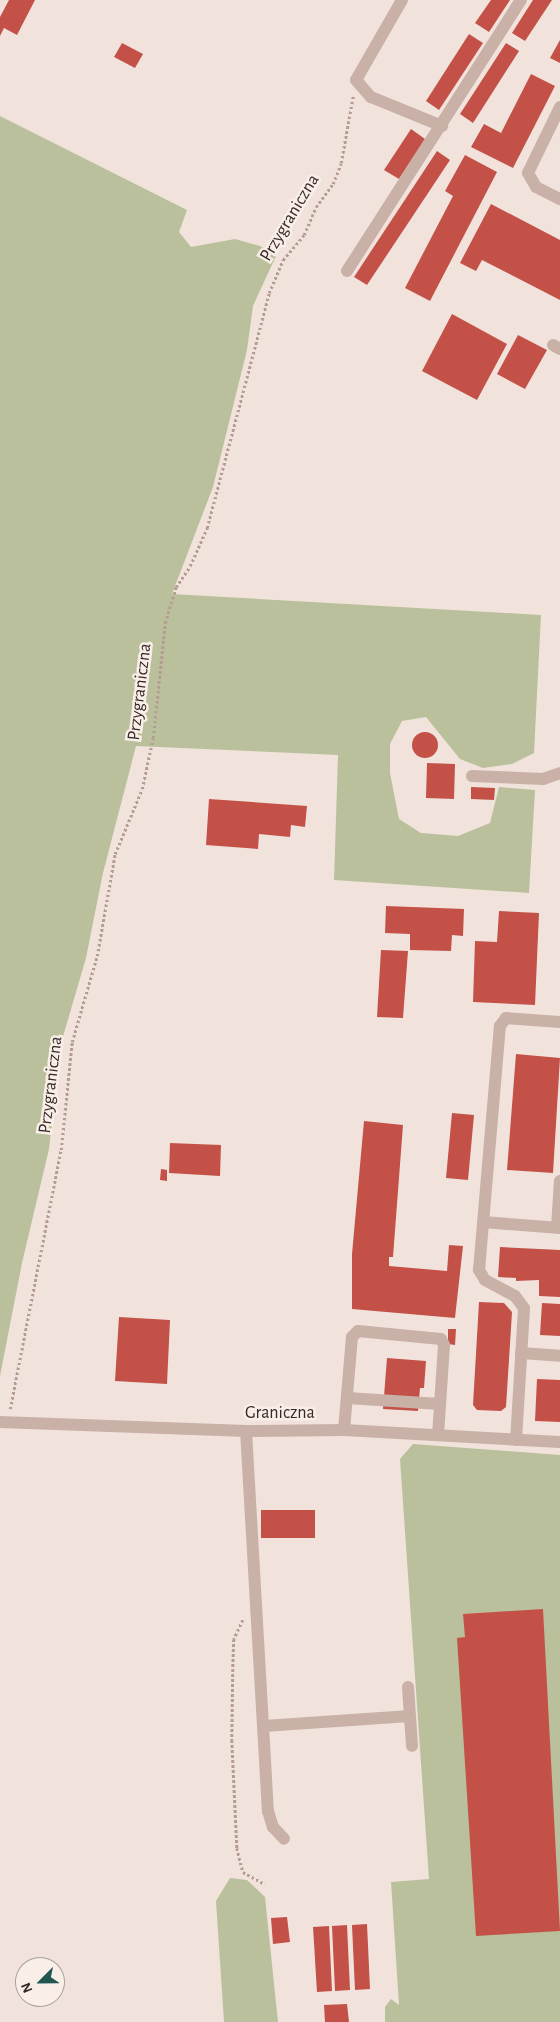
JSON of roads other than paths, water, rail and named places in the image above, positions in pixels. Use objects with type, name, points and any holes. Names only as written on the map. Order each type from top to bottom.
[{"type":"street","points":[[402,0],[356,80],[372,97],[442,126]]},
{"type":"street","points":[[346,272],[442,126],[521,0]]},
{"type":"street","points":[[560,107],[528,173],[536,187],[560,199]]},
{"type":"street","points":[[472,776],[543,778],[560,773]]},
{"type":"street","points":[[516,1440],[524,1308],[515,1296],[488,1282],[479,1270],[500,1026],[506,1018],[560,1022]]},
{"type":"street","points":[[483,1222],[558,1227],[560,1180]]},
{"type":"street","points":[[344,1430],[352,1337],[358,1331],[441,1339],[444,1345],[438,1435]]},
{"type":"street","points":[[521,1354],[560,1356]]},
{"type":"street","points":[[347,1398],[440,1404]]},
{"type":"street","name":"Graniczna","points":[[4,1422],[246,1431],[344,1430],[560,1442]]},
{"type":"street","points":[[246,1431],[269,1818],[284,1839]]},
{"type":"street","points":[[408,1687],[412,1746]]},
{"type":"street","points":[[264,1726],[410,1716]]}]
